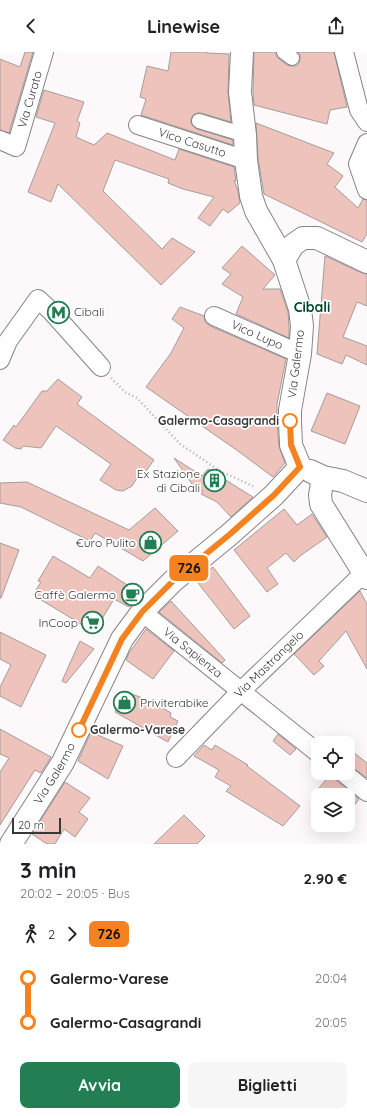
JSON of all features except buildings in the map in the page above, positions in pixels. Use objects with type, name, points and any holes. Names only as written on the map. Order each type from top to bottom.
[{"type":"main road","name":"Via Galermo","points":[[11,844],[63,762],[122,639],[142,612],[173,581],[229,535],[274,495],[300,467],[291,445],[290,410],[300,354],[302,326],[300,309],[284,260],[256,211],[251,196],[240,92],[242,52]]},
{"type":"main road","points":[[284,260],[293,245],[303,238],[317,238],[367,262]]},
{"type":"main road","points":[[300,467],[323,477],[343,481],[367,491]]},
{"type":"main road","points":[[323,477],[320,495],[321,504],[366,576]]},
{"type":"street","name":"Via Curato","points":[[0,140],[16,147],[44,52]]},
{"type":"street","points":[[344,52],[359,110],[367,122]]},
{"type":"street","points":[[198,121],[245,135]]},
{"type":"street","name":"Vico Casutto","points":[[138,125],[246,160]]},
{"type":"street","points":[[367,143],[358,164],[367,190]]},
{"type":"street","points":[[0,360],[8,341],[38,299],[52,312],[101,367]]},
{"type":"street","name":"Vico Lupo","points":[[214,316],[300,354]]},
{"type":"street","name":"Via Mastrangelo","points":[[176,758],[240,691],[366,576]]},
{"type":"street","name":"Via Sapienza","points":[[142,612],[311,747]]},
{"type":"street","points":[[352,780],[367,792]]},
{"type":"path","points":[[101,367],[115,384],[136,398],[180,444],[220,471],[274,495]]},
{"type":"bus line","name":"726","points":[[79,730],[122,639],[142,612],[173,581],[229,535],[274,495],[300,467],[291,445],[290,421]]},
{"type":"place","name":"Cibali","points":[[59,312]]},
{"type":"place","name":"Galermo-Casagrandi","points":[[290,421]]},
{"type":"place","name":"Ex Stazione di Cibali","points":[[215,481]]},
{"type":"place","name":"€uro Pulito","points":[[151,543]]},
{"type":"place","name":"Caffè Galermo","points":[[132,595]]},
{"type":"place","name":"InCoop","points":[[93,623]]},
{"type":"place","name":"Priviterabike","points":[[124,703]]},
{"type":"place","name":"Galermo-Varese","points":[[79,730]]},
{"type":"district","name":"Cibali","points":[[312,307]]}]
